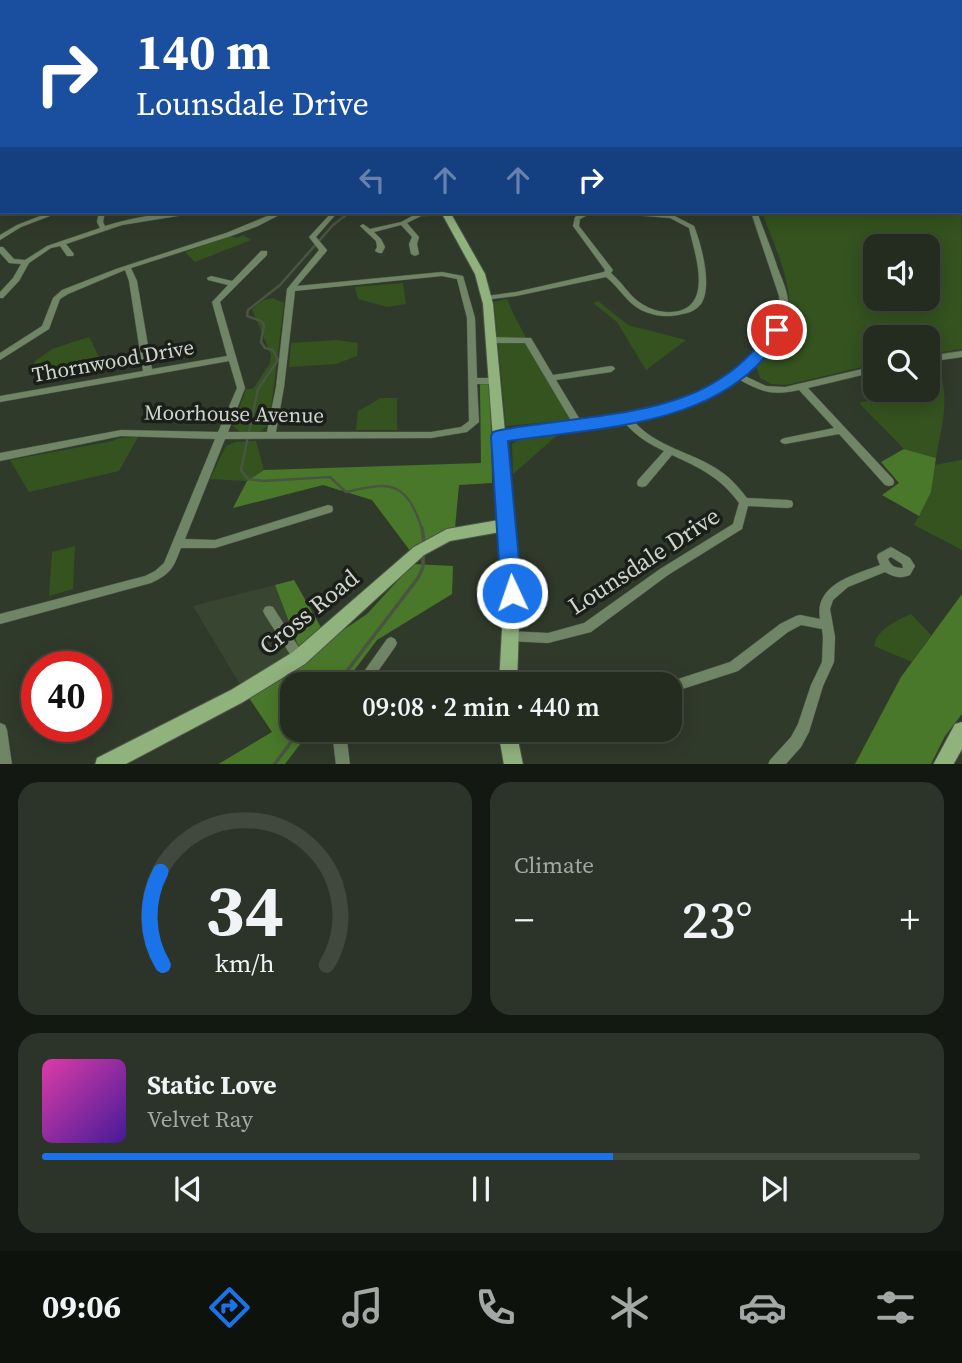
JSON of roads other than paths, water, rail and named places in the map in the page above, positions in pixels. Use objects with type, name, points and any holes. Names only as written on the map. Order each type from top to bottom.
[{"type":"street","points":[[102,214],[100,222],[103,228]]},
{"type":"street","points":[[0,296],[26,262],[61,242],[132,220],[179,214]]},
{"type":"street","points":[[0,357],[46,327],[57,299],[65,292],[203,245],[234,231],[250,228],[278,214]]},
{"type":"street","points":[[271,435],[280,387],[291,289],[319,257],[318,245],[312,240],[313,234],[333,214]]},
{"type":"street","points":[[379,251],[379,240],[366,229],[403,223],[420,214]]},
{"type":"street","points":[[446,214],[462,238],[487,298],[493,340],[512,593],[508,672]]},
{"type":"street","points":[[586,214],[577,218],[576,226],[609,270],[607,274]]},
{"type":"street","points":[[607,274],[637,304],[661,314],[688,310],[698,304],[703,284],[692,227],[671,216],[646,214]]},
{"type":"street","points":[[499,436],[632,417],[689,403],[751,365],[777,330],[784,302],[755,214]]},
{"type":"street","points":[[0,239],[19,226],[48,215]]},
{"type":"street","points":[[150,229],[152,219]]},
{"type":"street","points":[[403,223],[416,237],[426,237]]},
{"type":"street","points":[[415,254],[413,244],[416,237]]},
{"type":"street","points":[[61,242],[70,254]]},
{"type":"street","points":[[0,249],[12,261],[26,262]]},
{"type":"street","points":[[0,619],[153,578],[168,566],[241,388],[215,307],[216,302],[264,253]]},
{"type":"street","points":[[128,269],[133,281],[148,373]]},
{"type":"street","points":[[487,298],[607,274]]},
{"type":"street","points":[[291,289],[453,275],[463,283],[471,318],[474,422],[469,428]]},
{"type":"street","points":[[211,278],[233,284]]},
{"type":"street","points":[[493,340],[528,340],[579,426]]},
{"type":"street","points":[[940,358],[960,357]]},
{"type":"street","name":"Thornwood Drive","points":[[0,399],[231,358]]},
{"type":"street","points":[[551,378],[611,369]]},
{"type":"street","points":[[737,375],[774,390],[802,387],[863,372]]},
{"type":"street","points":[[473,381],[495,381]]},
{"type":"street","points":[[802,387],[889,482]]},
{"type":"street","name":"Lounsdale Drive","points":[[508,636],[548,638],[587,628],[664,572],[738,526],[744,502],[736,488],[721,475],[637,431],[632,417]]},
{"type":"street","name":"Moorhouse Avenue","points":[[0,457],[121,432],[223,436],[431,435],[469,428]]},
{"type":"street","points":[[785,442],[841,430]]},
{"type":"street","points":[[642,483],[671,450]]},
{"type":"street","name":"Lounsdale Drive","points":[[744,502],[788,504]]},
{"type":"street","points":[[178,543],[215,544],[328,509]]},
{"type":"street","name":"Cross Road","points":[[106,764],[237,696],[299,658],[419,551],[447,535],[507,525]]},
{"type":"street","points":[[776,764],[796,742],[804,727],[817,685],[828,662],[824,609],[828,597],[844,584],[886,566]]},
{"type":"street","points":[[269,611],[299,658]]},
{"type":"street","points":[[682,683],[734,667],[784,628],[800,620],[827,625]]},
{"type":"street","points":[[370,672],[391,643]]},
{"type":"street","points":[[0,730],[5,764]]},
{"type":"street","points":[[943,764],[962,731]]},
{"type":"street","points":[[340,742],[343,764]]},
{"type":"street","points":[[510,742],[514,764]]},
{"type":"waterway","points":[[347,214],[333,225],[280,285],[248,310],[247,316],[261,321],[264,325],[261,342],[265,348],[273,350],[278,360],[258,389],[241,470],[248,479],[263,481],[330,477],[346,492],[375,486],[395,488],[410,501],[422,529]]},
{"type":"waterway","points":[[422,528],[424,543]]},
{"type":"waterway","points":[[346,672],[418,578],[423,567],[423,553]]},
{"type":"waterway","points":[[275,764],[291,742]]}]
